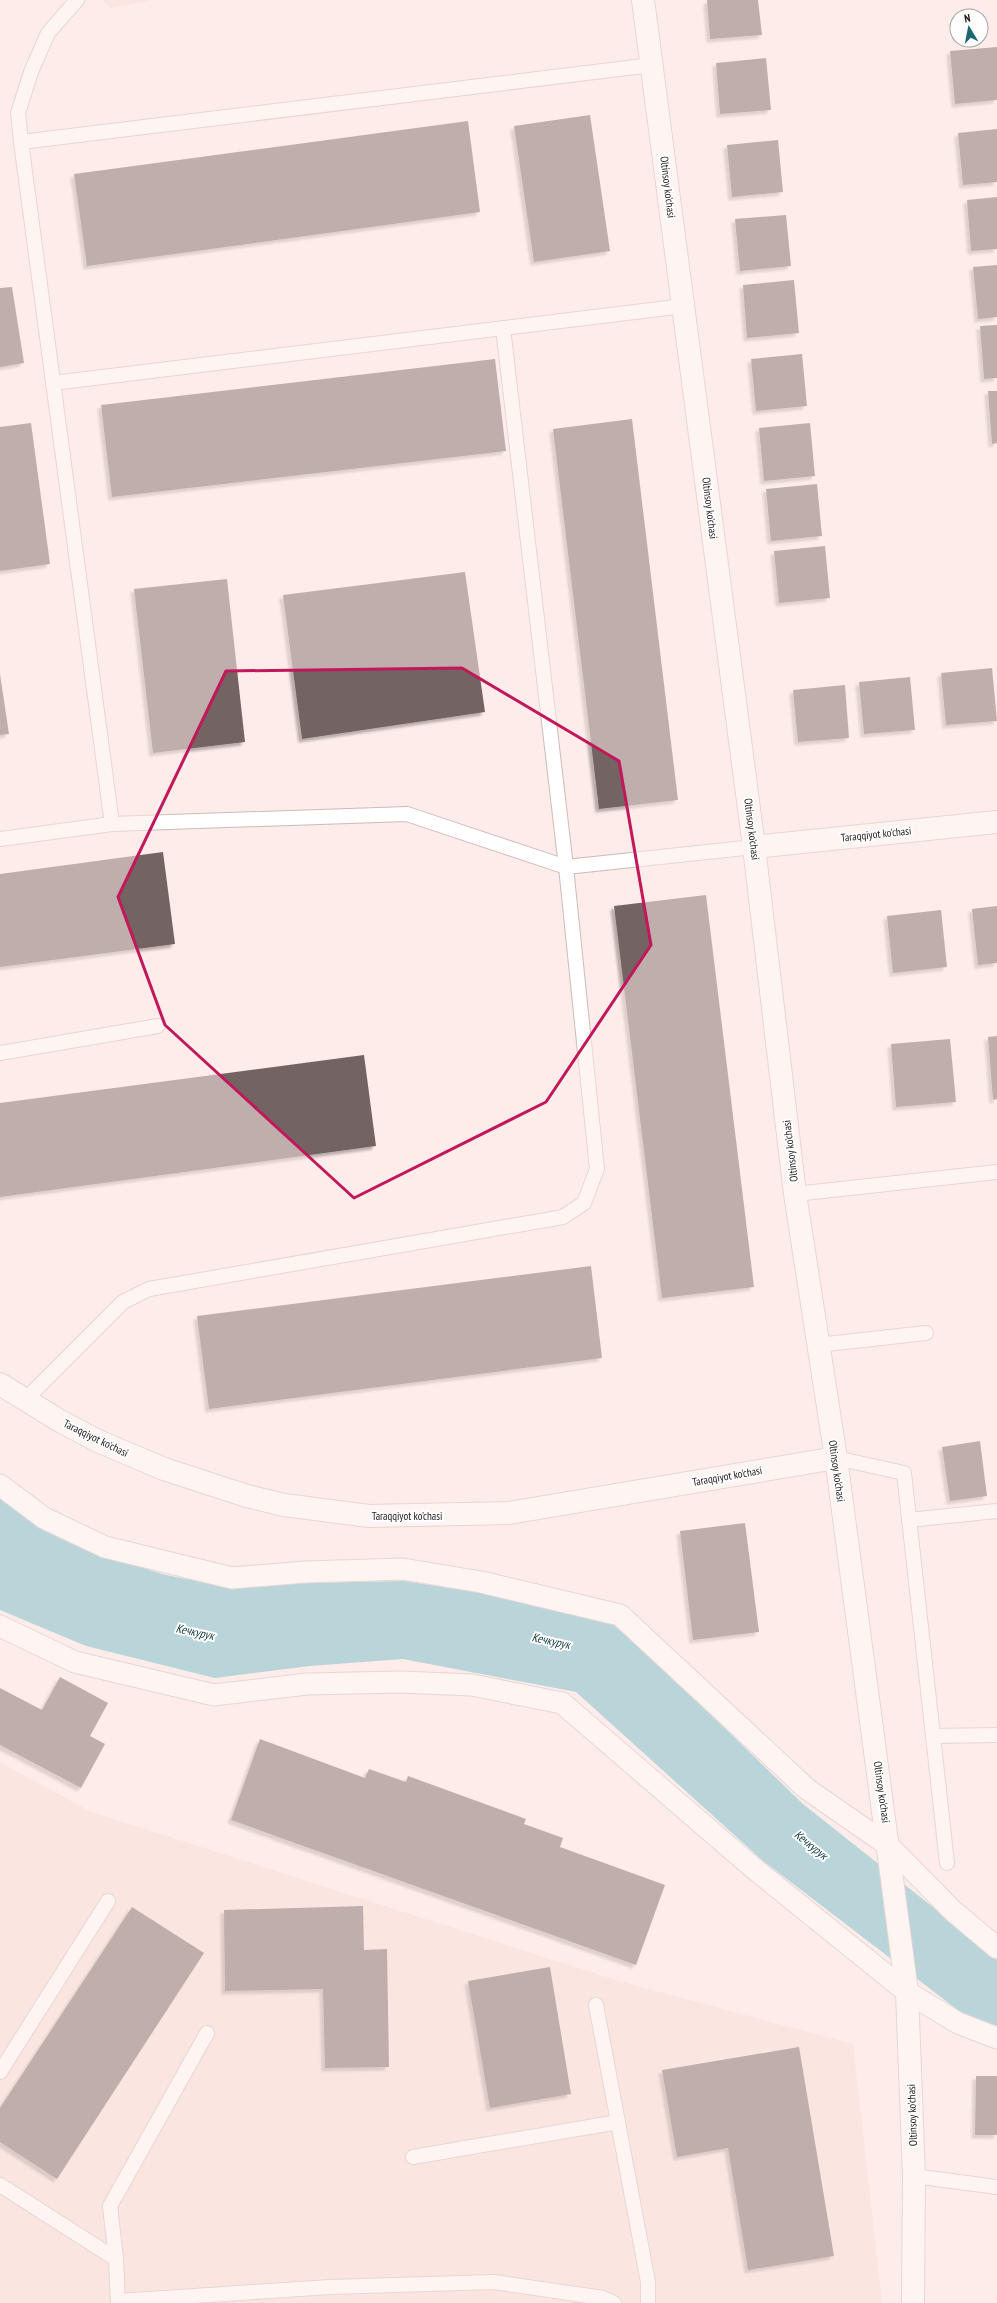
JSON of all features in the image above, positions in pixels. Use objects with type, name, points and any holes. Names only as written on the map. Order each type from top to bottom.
[{"type":"street","name":"Oltinsoy ko'chasi","points":[[643,0],[754,846],[795,1194],[836,1458],[908,1992],[914,2176],[913,2303]]},
{"type":"street","name":"Taraqqiyot ko'chasi","points":[[754,846],[997,822]]},
{"type":"street","name":"Taraqqiyot ko'chasi","points":[[0,1384],[25,1400],[98,1441],[204,1484],[284,1505],[369,1516],[509,1514],[836,1458]]},
{"type":"street","points":[[0,1485],[44,1518],[105,1547],[232,1578],[305,1572],[403,1569],[481,1582],[620,1615],[807,1789],[889,1846],[953,1911],[997,1948]]},
{"type":"street","points":[[0,1626],[75,1662],[214,1695],[307,1684],[401,1682],[472,1685],[562,1703],[751,1866],[908,1992],[958,2023],[997,2038]]},
{"type":"lane","points":[[77,0],[48,33],[31,72],[18,113],[20,142],[112,824]]},
{"type":"lane","points":[[20,142],[652,65]]},
{"type":"lane","points":[[53,384],[684,306]]},
{"type":"lane","points":[[25,1400],[123,1302],[149,1289],[563,1217],[584,1203],[597,1169],[566,867],[503,328]]},
{"type":"lane","points":[[0,839],[112,824],[407,814],[566,867],[754,846]]},
{"type":"lane","points":[[0,1053],[158,1026]]},
{"type":"lane","points":[[795,1194],[997,1172]]},
{"type":"lane","points":[[818,1345],[926,1333]]},
{"type":"lane","points":[[836,1458],[904,1473],[947,1863]]},
{"type":"lane","points":[[909,1520],[997,1512]]},
{"type":"lane","points":[[933,1736],[997,1735]]},
{"type":"lane","points":[[0,2072],[108,1901]]},
{"type":"lane","points":[[596,2005],[648,2282],[648,2303]]},
{"type":"lane","points":[[207,2033],[110,2206],[116,2259],[118,2302],[330,2287],[494,2282],[603,2298],[614,2303]]},
{"type":"lane","points":[[413,2157],[618,2122]]},
{"type":"lane","points":[[914,2176],[997,2187]]},
{"type":"lane","points":[[0,2185],[116,2259]]},
{"type":"highlighted area","points":[[462,668],[619,761],[651,945],[546,1102],[354,1198],[165,1025],[118,897],[226,671]]},
{"type":"shaded area","points":[[102,0],[153,0],[111,8]]},
{"type":"shaded area","points":[[0,1762],[89,1811],[616,1980],[853,2044],[882,2303],[0,2303]]},
{"type":"water","name":"Кечкурук","points":[[0,1498],[97,1554],[166,1575],[232,1588],[307,1583],[404,1581],[481,1593],[615,1622],[803,1804],[997,1958],[997,2027],[963,2014],[762,1860],[576,1692],[403,1659],[310,1666],[215,1678],[86,1646],[0,1610]]},
{"type":"building","points":[[707,0],[758,0],[762,35],[710,39]]},
{"type":"building","points":[[997,47],[997,100],[955,104],[950,51]]},
{"type":"building","points":[[766,58],[771,110],[720,114],[716,63]]},
{"type":"building","points":[[590,115],[610,251],[534,262],[514,126]]},
{"type":"building","points":[[468,121],[480,212],[87,266],[74,174]]},
{"type":"building","points":[[997,129],[997,182],[963,185],[958,133]]},
{"type":"building","points":[[778,140],[783,192],[732,197],[727,145]]},
{"type":"building","points":[[997,197],[997,249],[971,251],[967,200]]},
{"type":"building","points":[[786,215],[791,266],[740,271],[735,219]]},
{"type":"building","points":[[997,265],[997,317],[978,319],[973,267]]},
{"type":"building","points":[[794,280],[799,333],[747,338],[743,285]]},
{"type":"building","points":[[12,287],[24,363],[0,367],[0,288]]},
{"type":"building","points":[[997,325],[997,378],[984,379],[980,326]]},
{"type":"building","points":[[802,354],[807,406],[756,411],[751,359]]},
{"type":"building","points":[[495,359],[506,451],[112,497],[101,405]]},
{"type":"building","points":[[988,391],[997,391],[997,443],[992,444]]},
{"type":"building","points":[[632,419],[678,800],[599,809],[553,429]]},
{"type":"building","points":[[31,423],[50,564],[0,571],[0,427]]},
{"type":"building","points":[[810,423],[815,476],[764,481],[759,428]]},
{"type":"building","points":[[817,484],[822,536],[771,541],[766,489]]},
{"type":"building","points":[[825,546],[830,598],[779,603],[774,551]]},
{"type":"building","points":[[465,572],[485,712],[302,739],[283,595]]},
{"type":"building","points":[[227,579],[245,742],[153,753],[134,589]]},
{"type":"building","points":[[992,668],[997,721],[946,725],[941,673]]},
{"type":"building","points":[[0,674],[9,734],[0,735]]},
{"type":"building","points":[[910,677],[915,730],[864,734],[859,682]]},
{"type":"building","points":[[845,685],[849,738],[798,742],[793,690]]},
{"type":"building","points":[[163,852],[175,944],[0,967],[0,874]]},
{"type":"building","points":[[706,895],[754,1287],[662,1298],[614,906]]},
{"type":"building","points":[[997,906],[997,963],[978,965],[972,909]]},
{"type":"building","points":[[941,910],[947,967],[893,973],[887,916]]},
{"type":"building","points":[[997,1036],[997,1099],[993,1100],[988,1037]]},
{"type":"building","points":[[950,1039],[956,1102],[896,1107],[891,1044]]},
{"type":"building","points":[[364,1055],[376,1146],[0,1197],[0,1103]]},
{"type":"building","points":[[591,1266],[602,1358],[209,1409],[197,1316]]},
{"type":"building","points":[[980,1441],[987,1496],[950,1501],[942,1447]]},
{"type":"building","points":[[745,1523],[759,1632],[693,1640],[680,1531]]},
{"type":"building","points":[[60,1677],[108,1703],[90,1736],[105,1744],[81,1788],[0,1745],[0,1688],[42,1710]]},
{"type":"building","points":[[260,1739],[365,1778],[369,1769],[406,1782],[408,1776],[526,1819],[524,1824],[563,1838],[560,1847],[665,1885],[636,1965],[231,1820]]},
{"type":"building","points":[[363,1906],[364,1950],[387,1949],[389,2067],[325,2068],[323,1989],[225,1991],[224,1910]]},
{"type":"building","points":[[132,1907],[204,1953],[57,2179],[0,2142],[0,2108]]},
{"type":"building","points":[[550,1967],[571,2094],[490,2108],[468,1981]]},
{"type":"building","points":[[799,2047],[834,2256],[748,2270],[728,2148],[677,2157],[662,2070]]},
{"type":"building","points":[[976,2076],[997,2076],[997,2135],[975,2135]]}]
